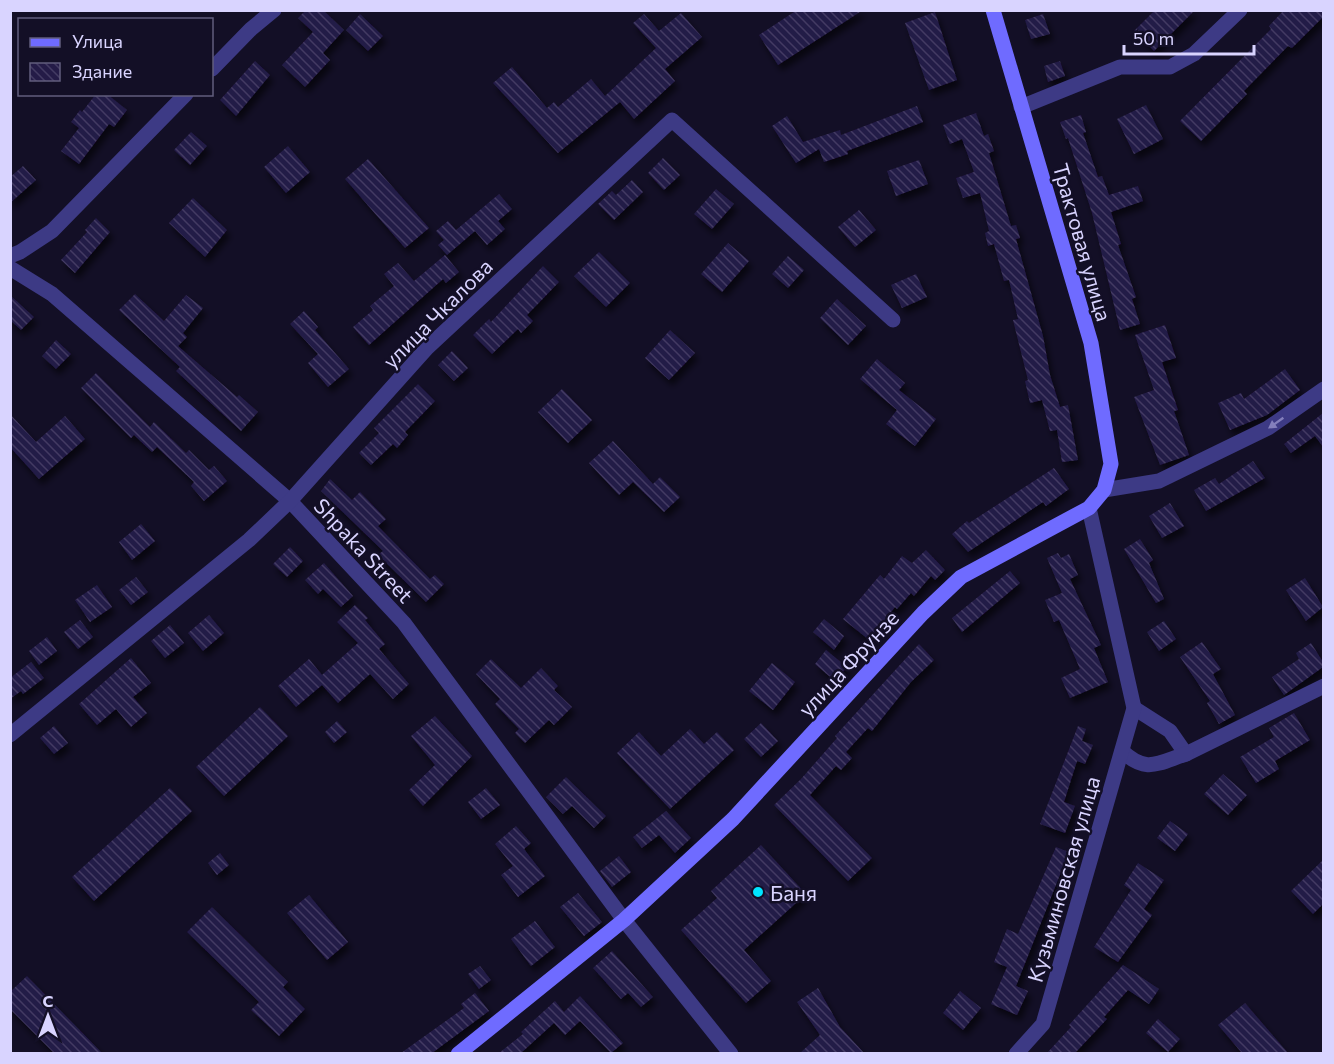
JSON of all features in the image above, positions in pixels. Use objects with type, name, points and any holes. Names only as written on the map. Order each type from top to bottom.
[{"type":"street","points":[[213,68],[251,29],[274,10]]},
{"type":"street","name":"Трактовая улица","points":[[993,10],[1091,343],[1111,464],[1104,490]]},
{"type":"street","points":[[1021,106],[1120,67],[1170,67],[1194,54],[1240,10]]},
{"type":"street","points":[[10,256],[52,231],[184,96]]},
{"type":"street","name":"улица Чкалова","points":[[10,735],[249,540],[290,501],[427,348],[672,120],[893,320]]},
{"type":"street","name":"Shpaka Street","points":[[10,268],[52,294],[290,501],[404,623],[624,920],[731,1053]]},
{"type":"street","points":[[1104,490],[1159,481],[1268,428],[1323,389]]},
{"type":"street","name":"улица Фрунзе","points":[[458,1053],[624,920],[733,819],[923,613],[961,577],[1089,508],[1104,490]]},
{"type":"street","name":"Кузьминовская улица","points":[[1016,1053],[1043,1024],[1134,708],[1089,508]]},
{"type":"street","points":[[1122,751],[1135,764],[1151,765],[1186,754],[1323,686]]},
{"type":"street","points":[[1134,708],[1170,731],[1186,754]]},
{"type":"building","points":[[306,10],[323,10],[344,30],[323,53],[330,60],[305,87],[282,65],[313,32],[298,18]]},
{"type":"building","points":[[797,10],[863,10],[778,65],[759,35]]},
{"type":"building","points":[[1155,10],[1195,10],[1154,51],[1134,31]]},
{"type":"building","points":[[1284,10],[1323,10],[1323,17],[1292,48],[1288,46],[1244,91],[1247,94],[1201,141],[1180,121],[1271,29],[1269,26]]},
{"type":"building","points":[[935,12],[957,80],[929,90],[905,23]]},
{"type":"building","points":[[681,13],[702,37],[665,69],[675,81],[634,119],[620,102],[558,153],[493,83],[512,67],[547,108],[554,102],[558,107],[591,79],[605,96],[656,48],[633,23],[644,14],[659,31]]},
{"type":"building","points":[[360,14],[383,36],[368,51],[346,30]]},
{"type":"building","points":[[1043,14],[1050,34],[1031,39],[1025,20]]},
{"type":"building","points":[[255,61],[270,75],[236,116],[220,100]]},
{"type":"building","points":[[1060,61],[1065,76],[1048,82],[1044,66]]},
{"type":"building","points":[[94,96],[110,96],[127,110],[114,127],[109,124],[79,164],[61,151],[79,128],[71,122],[80,110],[82,112]]},
{"type":"building","points":[[1146,105],[1163,139],[1134,154],[1117,119]]},
{"type":"building","points":[[917,106],[923,122],[824,162],[819,149],[796,163],[772,126],[787,116],[803,142],[840,130],[841,135]]},
{"type":"building","points":[[976,113],[984,136],[988,134],[994,151],[989,153],[1011,226],[1016,225],[1020,238],[1016,239],[1043,336],[1050,375],[1060,407],[1068,405],[1078,460],[1062,462],[1057,430],[1050,431],[1042,400],[1030,403],[1025,381],[1028,380],[1013,320],[1018,319],[1009,280],[1004,281],[994,244],[988,246],[985,233],[989,231],[980,193],[963,198],[956,178],[974,172],[962,139],[950,144],[943,125]]},
{"type":"building","points":[[1081,115],[1086,132],[1083,133],[1098,177],[1102,176],[1109,195],[1138,186],[1143,201],[1111,212],[1121,244],[1118,245],[1136,297],[1132,299],[1140,324],[1120,330],[1092,213],[1068,138],[1066,139],[1060,122]]},
{"type":"building","points":[[191,132],[207,146],[190,165],[174,150]]},
{"type":"building","points":[[288,146],[310,172],[286,193],[264,167]]},
{"type":"building","points":[[663,158],[680,175],[664,190],[648,173]]},
{"type":"building","points":[[368,159],[429,228],[405,248],[345,179]]},
{"type":"building","points":[[919,160],[928,184],[896,196],[887,171]]},
{"type":"building","points":[[23,166],[36,180],[10,203],[10,177]]},
{"type":"building","points":[[632,180],[643,192],[614,220],[598,204],[612,191],[616,195]]},
{"type":"building","points":[[716,189],[734,204],[712,229],[694,214]]},
{"type":"building","points":[[499,194],[512,209],[498,221],[505,229],[487,245],[475,231],[447,255],[438,245],[444,240],[436,231],[448,221],[456,230]]},
{"type":"building","points":[[193,198],[227,230],[205,257],[169,223]]},
{"type":"building","points":[[859,210],[876,230],[855,247],[838,227]]},
{"type":"building","points":[[96,218],[110,232],[75,273],[61,260],[87,232],[85,230]]},
{"type":"building","points":[[728,243],[749,261],[722,292],[701,274]]},
{"type":"building","points":[[599,252],[630,283],[606,307],[574,276]]},
{"type":"building","points":[[445,255],[459,272],[446,283],[443,279],[369,345],[353,327],[373,310],[370,306],[394,286],[384,274],[398,263],[414,281]]},
{"type":"building","points":[[788,256],[804,270],[788,288],[772,274]]},
{"type":"building","points":[[543,266],[559,282],[527,315],[533,321],[521,333],[518,329],[492,354],[473,335],[489,319],[491,322]]},
{"type":"building","points":[[916,274],[927,297],[902,308],[891,285]]},
{"type":"building","points":[[135,294],[164,321],[186,295],[203,308],[183,333],[187,337],[178,346],[258,412],[241,431],[176,371],[180,367],[119,310]]},
{"type":"building","points":[[10,295],[34,317],[21,330],[10,320]]},
{"type":"building","points":[[837,299],[866,326],[848,345],[820,318]]},
{"type":"building","points":[[304,311],[318,327],[315,330],[349,369],[328,387],[308,363],[318,354],[290,324]]},
{"type":"building","points":[[1165,325],[1176,358],[1162,362],[1178,410],[1174,411],[1189,455],[1160,465],[1134,397],[1154,390],[1135,335]]},
{"type":"building","points":[[670,330],[695,353],[669,380],[645,358]]},
{"type":"building","points":[[56,340],[71,354],[56,369],[42,356]]},
{"type":"building","points":[[452,351],[468,368],[454,381],[438,365]]},
{"type":"building","points":[[877,359],[905,383],[899,390],[936,419],[915,446],[886,424],[897,410],[860,379]]},
{"type":"building","points":[[1285,369],[1300,390],[1267,415],[1230,430],[1218,403],[1241,393],[1244,399]]},
{"type":"building","points":[[96,373],[150,427],[154,422],[186,453],[189,450],[209,470],[214,466],[227,481],[204,501],[191,486],[194,482],[157,447],[152,452],[134,435],[131,438],[81,388]]},
{"type":"building","points":[[418,384],[435,401],[405,432],[408,435],[397,448],[393,444],[371,465],[359,453],[379,433],[374,428]]},
{"type":"building","points":[[562,389],[592,420],[568,443],[538,412]]},
{"type":"building","points":[[1323,413],[1323,447],[1315,436],[1291,453],[1284,444]]},
{"type":"building","points":[[10,414],[36,442],[65,416],[85,439],[39,479],[10,447]]},
{"type":"building","points":[[613,441],[653,484],[660,477],[680,497],[664,512],[633,482],[619,495],[589,463]]},
{"type":"building","points":[[1253,461],[1265,478],[1206,511],[1194,490],[1215,478],[1219,484]]},
{"type":"building","points":[[1054,468],[1069,489],[1046,506],[1043,502],[968,552],[952,534],[967,521],[969,523]]},
{"type":"building","points":[[330,479],[352,500],[360,492],[386,519],[378,526],[430,579],[435,575],[444,584],[426,602],[378,555],[383,551],[321,491]]},
{"type":"building","points":[[1170,503],[1184,526],[1162,538],[1149,516]]},
{"type":"building","points":[[141,524],[155,541],[132,560],[119,542]]},
{"type":"building","points":[[1140,539],[1153,560],[1149,563],[1164,599],[1156,603],[1124,549]]},
{"type":"building","points":[[290,547],[303,561],[287,577],[273,564]]},
{"type":"building","points":[[926,550],[945,570],[935,580],[931,576],[914,596],[911,593],[897,609],[895,607],[869,640],[843,619],[880,575],[884,579],[902,556],[912,563]]},
{"type":"building","points":[[1058,553],[1061,558],[1069,554],[1078,575],[1070,579],[1101,645],[1094,648],[1108,682],[1070,698],[1061,678],[1080,669],[1059,620],[1054,622],[1045,600],[1062,593],[1047,558]]},
{"type":"building","points":[[324,563],[353,596],[341,607],[323,589],[318,594],[305,580]]},
{"type":"building","points":[[1010,571],[1020,583],[962,632],[952,618]]},
{"type":"building","points":[[136,577],[148,592],[131,605],[119,590]]},
{"type":"building","points":[[1305,578],[1323,607],[1306,621],[1286,590]]},
{"type":"building","points":[[97,585],[112,607],[90,622],[75,600]]},
{"type":"building","points":[[355,605],[368,618],[365,620],[385,644],[379,649],[409,684],[393,699],[370,674],[338,703],[322,685],[296,707],[278,686],[309,659],[322,675],[358,643],[337,622]]},
{"type":"building","points":[[209,615],[224,633],[203,651],[188,633]]},
{"type":"building","points":[[824,619],[844,636],[834,650],[813,632]]},
{"type":"building","points":[[80,620],[93,637],[78,649],[64,632]]},
{"type":"building","points":[[1164,621],[1176,639],[1159,651],[1147,632]]},
{"type":"building","points":[[170,625],[184,643],[165,658],[151,641]]},
{"type":"building","points":[[47,637],[57,651],[39,665],[29,651]]},
{"type":"building","points":[[1202,642],[1221,669],[1213,674],[1235,715],[1219,724],[1207,703],[1210,701],[1180,657]]},
{"type":"building","points":[[1311,643],[1323,662],[1323,667],[1284,695],[1272,677],[1299,659],[1296,653]]},
{"type":"building","points":[[919,644],[934,660],[911,682],[872,731],[868,728],[846,752],[852,758],[841,770],[836,766],[810,795],[872,858],[848,881],[774,805],[801,779],[837,738],[835,736]]},
{"type":"building","points":[[826,650],[847,667],[835,681],[815,664]]},
{"type":"building","points":[[131,658],[151,683],[133,697],[147,713],[131,727],[116,709],[97,725],[79,704]]},
{"type":"building","points":[[491,659],[521,688],[541,668],[558,686],[554,690],[572,707],[554,725],[549,720],[525,743],[515,733],[519,729],[495,704],[500,699],[476,674]]},
{"type":"building","points":[[31,662],[44,678],[23,694],[21,691],[10,699],[10,678]]},
{"type":"building","points":[[772,663],[795,682],[773,710],[749,691]]},
{"type":"building","points":[[260,707],[288,736],[224,796],[196,767]]},
{"type":"building","points":[[1294,713],[1310,740],[1275,761],[1279,769],[1256,783],[1240,757],[1274,737],[1269,728]]},
{"type":"building","points":[[435,716],[472,756],[423,806],[409,790],[435,765],[411,736]]},
{"type":"building","points":[[337,721],[347,732],[334,743],[325,732]]},
{"type":"building","points":[[761,723],[778,741],[761,757],[744,739]]},
{"type":"building","points":[[54,726],[68,743],[54,754],[40,738]]},
{"type":"building","points":[[1078,726],[1086,729],[1082,741],[1093,745],[1085,764],[1077,761],[1064,802],[1075,806],[1065,833],[1040,824]]},
{"type":"building","points":[[690,729],[704,744],[717,732],[734,750],[670,809],[617,753],[639,732],[661,756]]},
{"type":"building","points":[[1223,774],[1247,795],[1228,815],[1204,794]]},
{"type":"building","points":[[566,777],[606,816],[594,828],[572,806],[563,814],[546,797]]},
{"type":"building","points":[[170,788],[192,811],[94,901],[72,877]]},
{"type":"building","points":[[486,788],[500,805],[481,819],[468,802]]},
{"type":"building","points":[[666,811],[691,838],[675,853],[659,835],[642,848],[633,837]]},
{"type":"building","points":[[1170,821],[1188,834],[1175,851],[1157,838]]},
{"type":"building","points":[[516,826],[531,843],[524,849],[545,876],[518,897],[501,875],[513,866],[495,844]]},
{"type":"building","points":[[761,845],[806,894],[744,950],[771,981],[746,1003],[681,930],[717,898],[711,891]]},
{"type":"building","points":[[1056,847],[1069,852],[1016,986],[1028,991],[1017,1015],[991,1004],[1007,967],[994,962],[1007,929],[1018,934]]},
{"type":"building","points":[[220,853],[229,865],[217,875],[208,863]]},
{"type":"building","points":[[619,856],[631,872],[612,887],[600,871]]},
{"type":"building","points":[[1323,860],[1323,904],[1313,914],[1291,891]]},
{"type":"building","points":[[1138,863],[1164,880],[1144,909],[1152,915],[1118,962],[1094,947],[1131,890],[1124,885]]},
{"type":"building","points":[[578,893],[602,922],[584,936],[560,907]]},
{"type":"building","points":[[309,895],[348,942],[327,960],[287,913]]},
{"type":"building","points":[[212,907],[288,982],[283,987],[305,1009],[279,1036],[251,1010],[259,1002],[187,932]]},
{"type":"building","points":[[535,921],[555,947],[531,966],[511,939]]},
{"type":"building","points":[[612,951],[653,997],[641,1007],[628,993],[621,999],[593,968]]},
{"type":"building","points":[[1123,965],[1159,989],[1149,1004],[1128,990],[1104,1017],[1107,1019],[1075,1053],[1047,1053],[1071,1027],[1069,1025]]},
{"type":"building","points":[[480,966],[491,980],[479,989],[468,974]]},
{"type":"building","points":[[27,976],[102,1053],[54,1053],[10,1009],[10,992]]},
{"type":"building","points":[[818,988],[840,1027],[864,1053],[800,1053],[820,1035],[797,1002]]},
{"type":"building","points":[[960,991],[981,1008],[963,1030],[943,1013]]},
{"type":"building","points":[[475,993],[489,1011],[432,1053],[401,1053],[464,1008],[461,1004]]},
{"type":"building","points":[[580,996],[623,1043],[611,1053],[580,1021],[565,1035],[554,1023],[521,1053],[499,1053],[523,1034],[521,1032],[555,1001],[564,1012]]},
{"type":"building","points":[[1245,1003],[1288,1053],[1242,1053],[1218,1025]]},
{"type":"building","points":[[1158,1019],[1180,1039],[1168,1052],[1146,1033]]},
{"type":"place","name":"Баня","points":[[758,892]]}]
